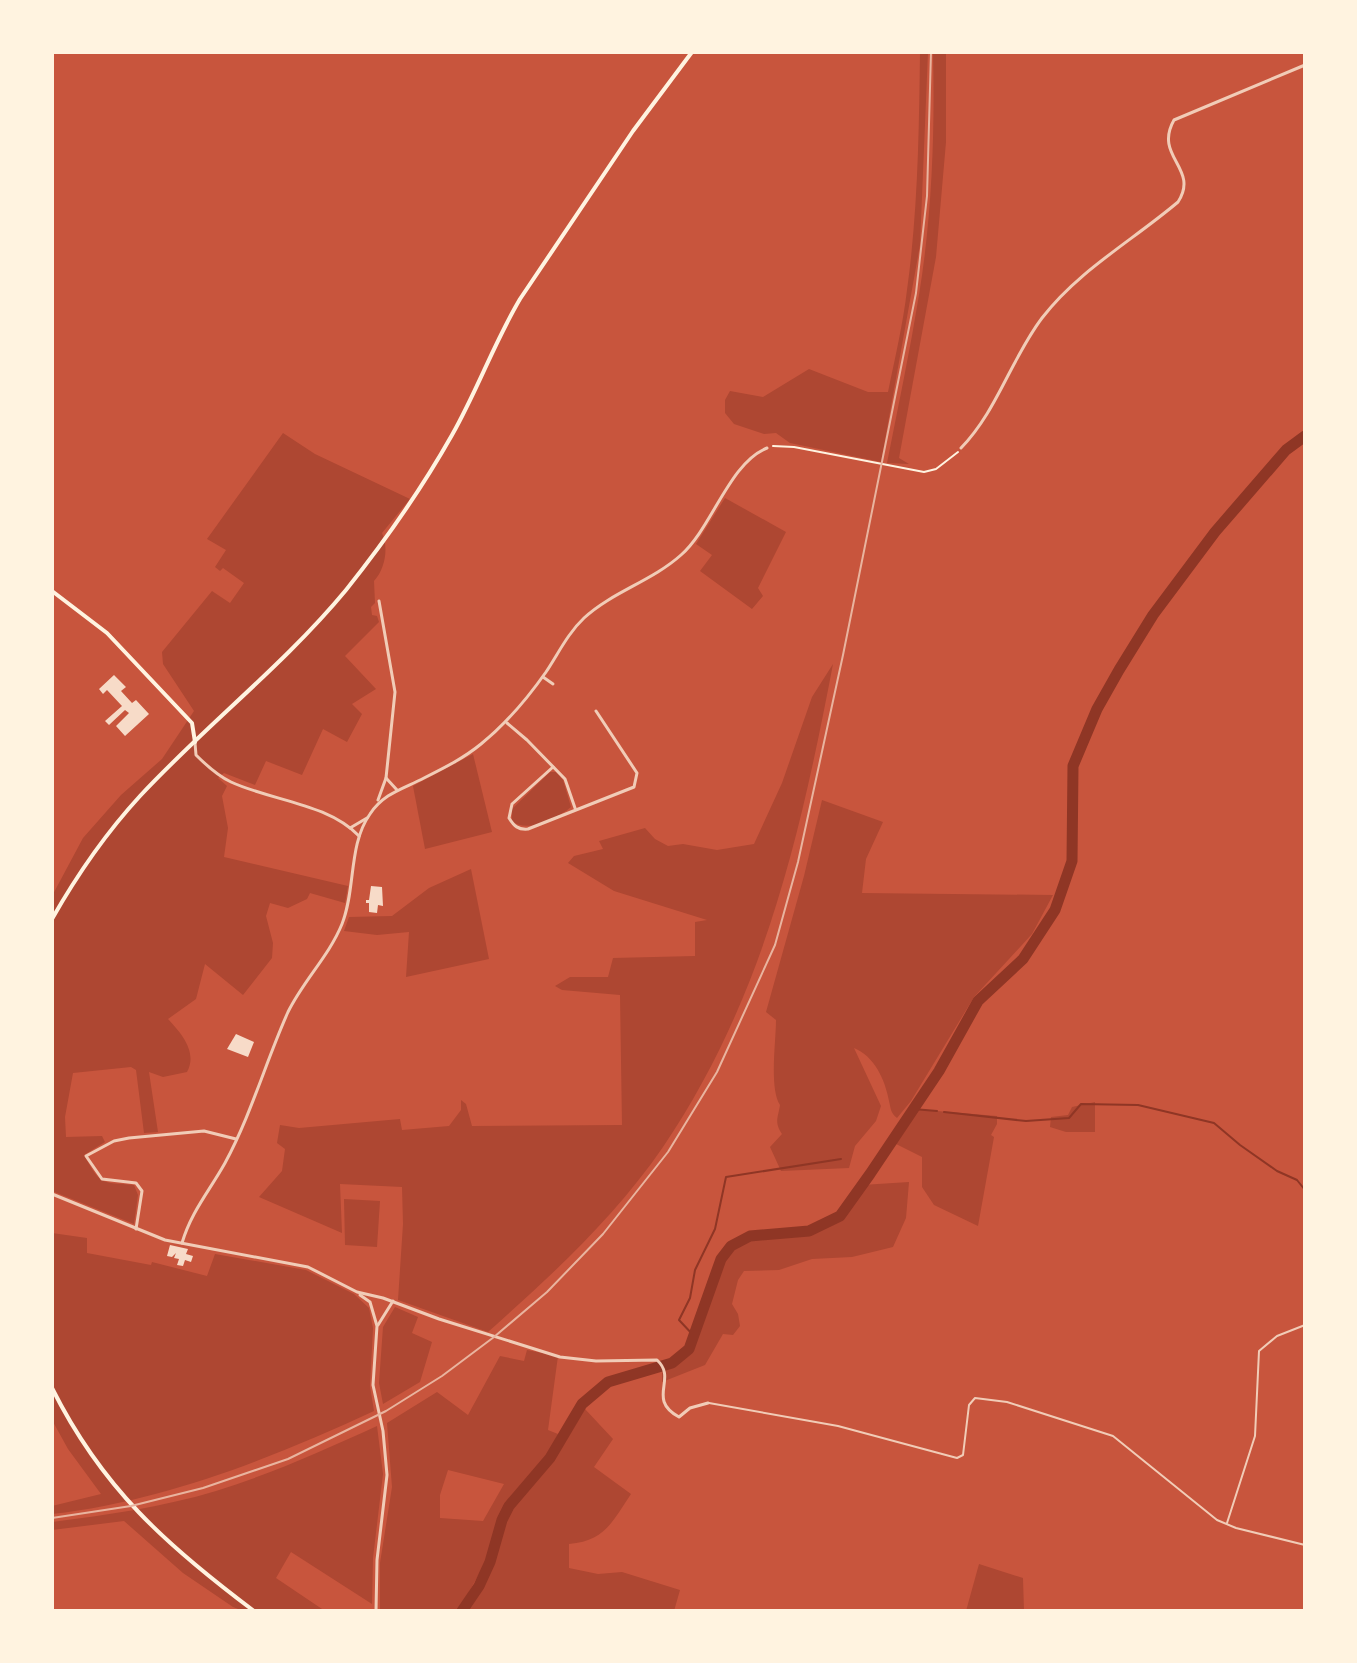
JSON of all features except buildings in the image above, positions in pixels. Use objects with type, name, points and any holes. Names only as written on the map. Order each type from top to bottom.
[{"type":"main road","points":[[52,919],[112,829],[160,775],[293,647],[344,592],[388,535],[453,433],[520,299],[633,131],[692,52]]},
{"type":"main road","points":[[52,591],[107,633],[192,723],[195,742]]},
{"type":"main road","points":[[52,1388],[78,1436],[131,1506],[178,1553],[254,1611]]},
{"type":"street","points":[[961,448],[986,418],[1020,351],[1071,283],[1178,202],[1184,192],[1184,177],[1168,146],[1168,131],[1174,120],[1305,65]]},
{"type":"street","points":[[182,1243],[198,1205],[236,1139],[288,1013],[301,988],[334,942],[351,888],[359,836],[377,804],[387,795],[458,760],[507,723],[585,617],[679,558],[692,544],[742,469],[759,451],[767,448]]},
{"type":"street","points":[[377,804],[386,778],[395,682],[379,601]]},
{"type":"street","points":[[543,677],[553,684]]},
{"type":"street","points":[[553,767],[512,804],[509,818],[513,825],[528,829],[634,787],[637,773],[600,714]]},
{"type":"street","points":[[507,723],[565,779],[576,810]]},
{"type":"street","points":[[195,742],[196,755],[211,770],[231,782],[321,813],[359,836]]},
{"type":"street","points":[[386,778],[397,790]]},
{"type":"street","points":[[350,828],[367,818]]},
{"type":"street","points":[[136,1229],[142,1191],[139,1185],[102,1179],[86,1156],[114,1141],[129,1138],[204,1131],[236,1139]]},
{"type":"street","points":[[52,1194],[136,1229],[182,1243],[308,1267],[370,1302],[377,1326],[373,1385],[383,1431],[387,1491],[377,1560],[376,1611]]},
{"type":"street","points":[[357,1292],[393,1301],[560,1357],[596,1361],[652,1360],[661,1363],[665,1371],[662,1399],[668,1411],[679,1417],[690,1408],[708,1403]]},
{"type":"street","points":[[377,1326],[393,1301]]},
{"type":"lane","points":[[1227,1524],[1255,1436],[1259,1351],[1277,1336],[1305,1325]]},
{"type":"lane","points":[[708,1403],[838,1426],[957,1458],[963,1455],[967,1442],[969,1405],[975,1398],[1007,1402],[1113,1436],[1217,1520],[1305,1545]]},
{"type":"path","points":[[767,448],[794,447],[924,472],[936,469],[961,448]]},
{"type":"shaded area","points":[[920,52],[928,52],[920,245],[881,462],[790,443],[776,433],[764,434],[734,424],[725,413],[725,400],[730,391],[763,397],[809,369],[868,392],[888,392],[903,316],[914,231]]},
{"type":"shaded area","points":[[933,52],[946,52],[946,142],[936,257],[899,458],[909,464],[887,463],[927,235],[933,143]]},
{"type":"shaded area","points":[[283,433],[315,454],[410,499],[382,533],[385,558],[374,581],[375,603],[371,607],[372,615],[377,616],[379,622],[345,656],[376,689],[352,704],[362,714],[347,742],[323,729],[302,775],[266,761],[255,785],[224,773],[218,778],[227,786],[222,796],[228,828],[224,857],[348,886],[345,903],[310,893],[307,899],[288,908],[270,903],[266,916],[273,943],[272,958],[243,995],[205,964],[196,999],[168,1019],[189,1050],[187,1072],[163,1077],[149,1072],[158,1132],[144,1133],[136,1070],[131,1067],[73,1073],[65,1117],[66,1137],[102,1136],[105,1142],[84,1155],[103,1180],[134,1185],[138,1195],[134,1224],[52,1191],[52,896],[83,838],[121,795],[162,759],[194,711],[163,664],[162,652],[212,591],[230,603],[244,583],[223,568],[220,571],[215,567],[226,550],[207,539]]},
{"type":"shaded area","points":[[725,498],[786,532],[758,588],[763,596],[752,609],[700,571],[712,555],[696,544]]},
{"type":"shaded area","points":[[833,664],[791,854],[752,975],[727,1033],[698,1091],[644,1173],[603,1222],[535,1289],[488,1332],[398,1300],[402,1187],[340,1184],[342,1233],[259,1197],[282,1171],[285,1149],[277,1143],[280,1125],[299,1128],[400,1119],[402,1130],[449,1126],[461,1110],[461,1100],[466,1104],[472,1126],[622,1125],[620,995],[562,990],[555,986],[570,977],[608,977],[613,958],[695,956],[695,922],[707,920],[614,891],[568,863],[574,856],[603,849],[599,841],[645,828],[655,839],[668,846],[683,844],[717,850],[754,844],[782,783],[812,697]]},
{"type":"shaded area","points":[[473,754],[492,832],[425,849],[413,786]]},
{"type":"shaded area","points":[[550,772],[556,772],[563,780],[571,807],[551,820],[534,825],[518,825],[512,821],[512,809]]},
{"type":"shaded area","points":[[822,800],[883,822],[866,859],[862,893],[1053,895],[1032,934],[974,997],[911,1101],[897,1118],[891,1110],[878,1069],[854,1048],[881,1106],[876,1121],[855,1146],[849,1168],[781,1171],[770,1147],[782,1134],[777,1123],[780,1105],[774,1076],[776,1020],[766,1012]]},
{"type":"shaded area","points":[[471,869],[489,959],[406,977],[409,932],[377,935],[344,931],[349,917],[392,916],[429,888]]},
{"type":"shaded area","points":[[1095,1102],[1095,1132],[1066,1132],[1050,1127],[1051,1117],[1068,1115],[1072,1107]]},
{"type":"shaded area","points":[[913,1109],[997,1116],[997,1124],[991,1135],[994,1137],[978,1226],[934,1205],[922,1187],[922,1157],[894,1143],[893,1138]]},
{"type":"shaded area","points":[[909,1182],[906,1218],[893,1247],[852,1257],[812,1259],[779,1270],[744,1271],[738,1280],[732,1304],[740,1326],[733,1335],[723,1334],[705,1365],[662,1382],[662,1367],[672,1363],[695,1337],[706,1300],[731,1246],[750,1236],[809,1231],[840,1216],[862,1185]]},
{"type":"shaded area","points":[[344,1199],[380,1201],[377,1247],[345,1245]]},
{"type":"shaded area","points":[[52,1233],[87,1238],[87,1253],[151,1265],[152,1262],[207,1276],[215,1254],[306,1270],[354,1294],[369,1308],[373,1328],[370,1386],[374,1411],[217,1475],[135,1499],[52,1514],[52,1506],[101,1494],[68,1449],[52,1420]]},
{"type":"shaded area","points":[[395,1307],[418,1317],[412,1333],[432,1342],[420,1382],[383,1404],[379,1383],[383,1327]]},
{"type":"shaded area","points":[[527,1350],[558,1356],[548,1430],[558,1434],[548,1456],[498,1519],[487,1560],[458,1611],[380,1611],[380,1563],[392,1487],[387,1423],[437,1392],[468,1415],[500,1356],[524,1361]],"holes":[[[448,1470],[504,1484],[483,1521],[440,1518],[440,1495]]]},
{"type":"shaded area","points":[[585,1409],[613,1439],[594,1467],[631,1494],[613,1521],[599,1534],[569,1544],[569,1568],[598,1574],[622,1572],[680,1590],[674,1611],[466,1611],[491,1569],[504,1523],[512,1508],[556,1457]]},
{"type":"shaded area","points":[[377,1426],[383,1474],[373,1558],[372,1604],[291,1552],[276,1578],[325,1611],[243,1611],[183,1573],[124,1521],[52,1530],[52,1522],[155,1506],[216,1491],[317,1453]]},
{"type":"shaded area","points":[[979,1564],[1023,1578],[1024,1611],[966,1611]]},
{"type":"waterway","points":[[462,1611],[490,1562],[509,1506],[550,1458],[582,1404],[608,1382],[672,1363],[689,1349],[721,1259],[731,1246],[750,1236],[809,1231],[840,1216],[939,1071],[978,1001],[1023,959],[1055,910],[1072,861],[1073,766],[1097,709],[1119,670],[1153,615],[1215,532],[1286,450],[1305,436]]},
{"type":"waterway","points":[[944,1112],[1026,1121],[1069,1118],[1081,1104],[1138,1105],[1214,1123],[1277,1171],[1297,1180],[1305,1190]]},
{"type":"waterway","points":[[913,1109],[937,1111]]},
{"type":"waterway","points":[[695,1337],[679,1320],[690,1298],[695,1270],[715,1229],[726,1177],[841,1159]]},
{"type":"railway","points":[[52,1518],[131,1506],[203,1488],[288,1459],[386,1411],[442,1376],[547,1292],[603,1234],[668,1152],[717,1072],[775,945],[798,862],[843,655],[916,293],[927,196],[931,52]]}]
